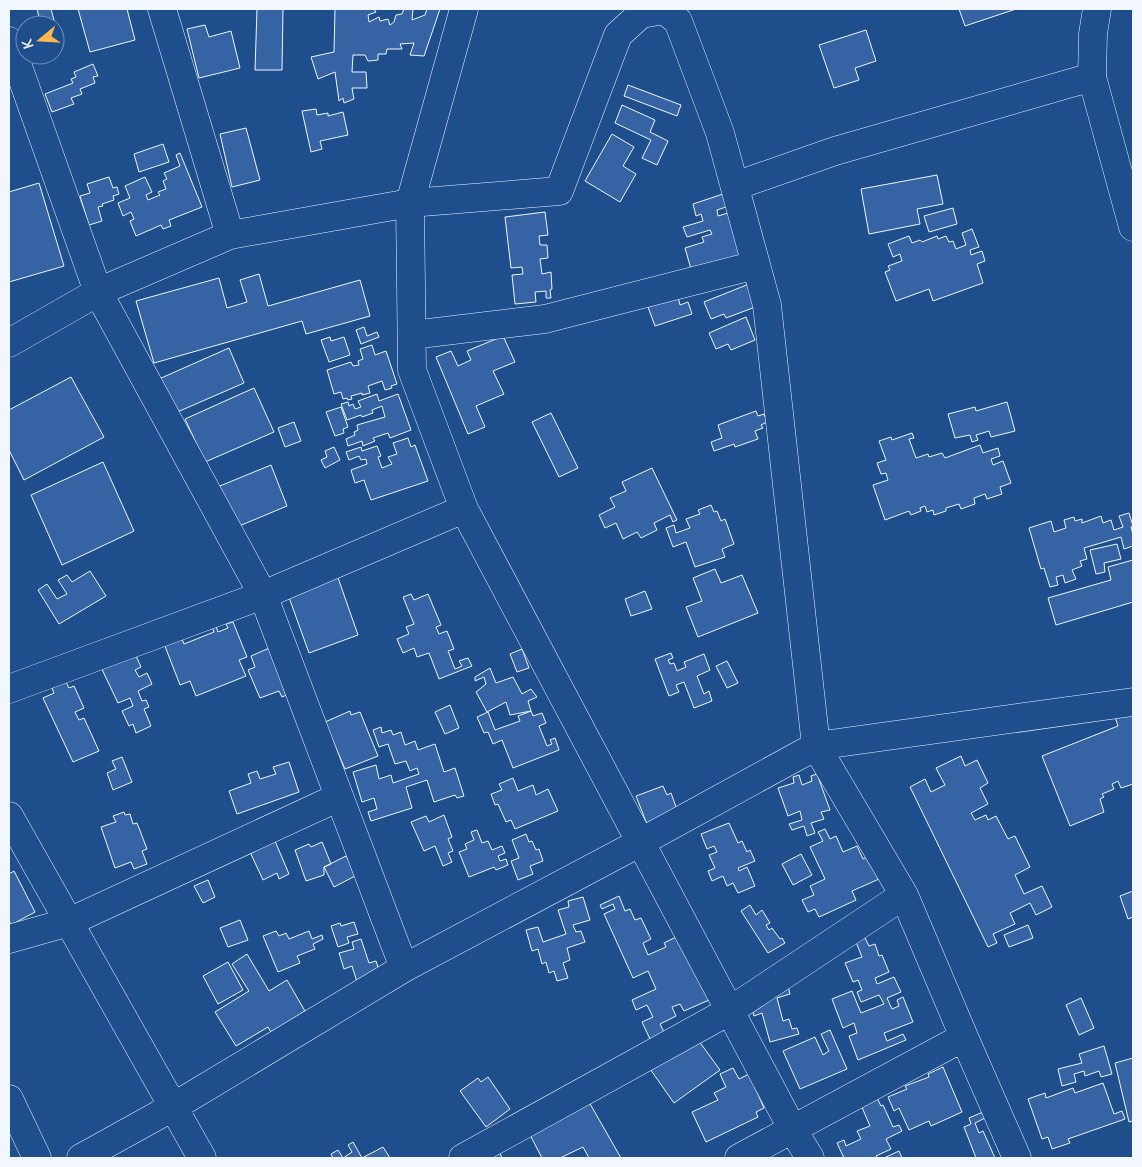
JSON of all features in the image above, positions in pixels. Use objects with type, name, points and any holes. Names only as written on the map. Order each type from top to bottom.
[{"type":"street","points":[[162,9],[230,234]]},
{"type":"street","points":[[464,9],[410,203],[412,370],[464,509],[793,1130],[810,1158]]},
{"type":"street","points":[[1097,9],[1093,34],[1092,77],[1133,227]]},
{"type":"street","points":[[9,343],[98,292],[230,234],[410,203],[559,191],[618,36],[641,14],[664,10],[678,21],[720,133],[767,305],[816,746],[904,895],[1017,1158]]},
{"type":"street","points":[[9,41],[98,292],[263,595],[404,968]]},
{"type":"street","points":[[735,186],[835,150],[1092,77]]},
{"type":"street","points":[[412,335],[545,319],[756,266]]},
{"type":"street","points":[[9,689],[263,595],[464,509]]},
{"type":"street","points":[[81,1158],[174,1107],[404,968],[816,746],[1133,702]]},
{"type":"street","points":[[9,939],[68,922],[339,797]]},
{"type":"street","points":[[9,816],[202,1158]]},
{"type":"street","points":[[463,1158],[730,1010],[904,895]]},
{"type":"street","points":[[739,1158],[964,1037]]},
{"type":"street","points":[[9,1100],[37,1158]]},
{"type":"building","points":[[37,9],[51,9],[53,15],[38,15]]},
{"type":"building","points":[[78,9],[127,9],[135,40],[90,52]]},
{"type":"building","points":[[257,9],[283,9],[282,70],[255,70]]},
{"type":"building","points":[[335,9],[374,9],[376,12],[368,15],[369,22],[379,17],[380,21],[388,19],[390,25],[394,22],[396,15],[402,14],[404,9],[413,9],[412,20],[425,15],[427,9],[440,9],[424,56],[410,55],[414,43],[400,44],[402,49],[387,49],[386,54],[378,54],[378,60],[368,61],[365,55],[353,55],[352,72],[366,72],[367,88],[352,88],[354,99],[344,103],[343,98],[339,101],[335,72],[318,79],[311,57],[334,52]]},
{"type":"building","points":[[959,9],[1016,9],[965,26]]},
{"type":"building","points":[[205,25],[209,37],[231,31],[240,68],[199,78],[187,29]]},
{"type":"building","points":[[866,30],[876,61],[855,68],[859,80],[834,88],[819,45]]},
{"type":"building","points":[[93,64],[98,76],[93,77],[95,83],[80,89],[82,94],[71,98],[74,104],[52,112],[45,94],[73,83],[71,79],[76,77],[74,72]]},
{"type":"building","points":[[628,85],[681,105],[677,116],[624,96]]},
{"type":"building","points":[[622,105],[655,120],[650,132],[668,141],[657,165],[642,158],[651,140],[615,123]]},
{"type":"building","points":[[316,109],[317,115],[328,113],[328,116],[343,112],[348,135],[320,141],[322,149],[311,152],[302,111]]},
{"type":"building","points":[[246,128],[260,180],[232,187],[220,134]]},
{"type":"building","points":[[612,134],[634,147],[623,166],[636,174],[620,202],[585,181]]},
{"type":"building","points":[[163,144],[169,162],[139,172],[134,154]]},
{"type":"building","points":[[180,153],[202,207],[169,220],[171,226],[163,229],[161,225],[136,236],[130,221],[134,219],[131,212],[123,216],[118,203],[130,198],[125,186],[145,177],[152,192],[146,195],[148,200],[160,195],[158,192],[166,189],[163,181],[167,179],[164,173],[180,166],[176,155]]},
{"type":"building","points":[[937,175],[943,204],[917,209],[920,224],[869,234],[861,189]]},
{"type":"building","points":[[109,177],[113,188],[117,187],[119,194],[113,196],[114,200],[98,207],[102,221],[89,225],[80,196],[90,193],[87,184]]},
{"type":"building","points":[[39,183],[64,266],[9,282],[9,192]]},
{"type":"building","points":[[726,193],[735,204],[717,210],[718,216],[735,211],[750,257],[693,276],[685,248],[704,242],[702,237],[712,234],[710,230],[687,237],[683,227],[703,221],[701,214],[696,216],[693,204]]},
{"type":"building","points":[[953,208],[957,224],[929,232],[924,216]]},
{"type":"building","points":[[545,212],[548,235],[539,236],[540,245],[547,245],[548,258],[540,259],[542,274],[551,272],[551,298],[546,298],[546,291],[535,292],[536,302],[515,304],[512,275],[523,274],[522,267],[511,268],[505,217]]},
{"type":"building","points":[[972,229],[979,247],[970,250],[971,255],[982,251],[985,261],[977,264],[983,283],[933,301],[929,289],[896,301],[885,272],[890,270],[888,266],[902,261],[900,254],[893,257],[888,244],[909,236],[912,243],[920,240],[922,242],[937,236],[938,239],[946,236],[949,242],[953,241],[956,249],[966,245],[962,233]]},
{"type":"building","points":[[259,274],[268,306],[360,280],[370,316],[306,334],[302,321],[154,363],[136,301],[219,278],[227,308],[247,302],[240,280]]},
{"type":"building","points":[[749,284],[758,306],[726,318],[724,314],[711,319],[704,302]]},
{"type":"building","points":[[678,297],[680,305],[688,302],[692,314],[655,326],[648,307]]},
{"type":"building","points":[[746,317],[755,340],[731,350],[728,344],[716,349],[709,333]]},
{"type":"building","points":[[364,327],[367,336],[377,332],[379,337],[361,344],[356,330]]},
{"type":"building","points":[[503,336],[515,362],[493,371],[504,394],[476,406],[485,427],[468,434],[436,357],[451,351],[458,366],[471,360],[467,351]]},
{"type":"building","points":[[330,337],[331,341],[344,337],[350,355],[329,362],[321,340]]},
{"type":"building","points":[[372,345],[375,355],[386,351],[397,384],[385,390],[382,381],[368,386],[370,393],[351,396],[352,399],[348,400],[347,398],[343,399],[341,392],[334,394],[327,370],[351,362],[353,366],[359,365],[358,361],[363,359],[360,349]]},
{"type":"building","points":[[229,348],[244,383],[175,413],[159,379]]},
{"type":"building","points":[[71,377],[104,437],[24,480],[9,450],[9,410]]},
{"type":"building","points":[[254,388],[274,432],[205,462],[185,419]]},
{"type":"building","points":[[377,394],[379,401],[398,394],[411,430],[390,438],[388,433],[373,438],[375,441],[363,446],[362,441],[348,446],[346,439],[355,435],[354,432],[358,430],[357,425],[385,417],[382,406],[372,410],[373,413],[347,420],[341,404],[348,402],[349,406],[353,404],[355,409],[361,407],[358,401]]},
{"type":"building","points":[[1007,402],[1015,431],[991,437],[989,431],[976,435],[978,440],[972,442],[970,435],[955,438],[948,414],[975,407],[976,411]]},
{"type":"building","points":[[341,407],[348,427],[343,429],[344,433],[335,436],[326,412]]},
{"type":"building","points":[[756,411],[758,416],[764,414],[767,422],[761,425],[763,428],[755,431],[758,439],[735,447],[734,444],[714,451],[711,442],[722,438],[718,425]]},
{"type":"building","points":[[551,413],[578,468],[559,477],[532,422]]},
{"type":"building","points":[[294,422],[301,441],[285,447],[278,428]]},
{"type":"building","points":[[912,433],[914,438],[909,439],[916,458],[928,454],[929,457],[942,453],[945,458],[980,445],[983,453],[998,448],[1000,456],[991,459],[993,465],[1003,461],[1011,483],[1000,487],[1002,494],[987,499],[985,494],[974,498],[975,504],[961,509],[959,504],[946,508],[946,511],[934,515],[933,510],[927,512],[925,506],[920,508],[921,511],[911,515],[909,511],[885,520],[873,485],[888,480],[886,473],[881,474],[877,463],[886,460],[879,441],[891,437],[892,440]]},
{"type":"building","points":[[408,438],[411,447],[415,445],[428,481],[371,500],[364,480],[355,483],[351,470],[367,464],[366,459],[361,460],[359,456],[349,460],[346,452],[361,447],[362,451],[377,446],[381,456],[378,457],[382,468],[392,464],[388,457],[397,454],[393,443]]},
{"type":"building","points":[[334,447],[340,460],[325,468],[321,460],[327,457],[325,451]]},
{"type":"building","points":[[103,462],[134,531],[62,565],[31,495]]},
{"type":"building","points":[[271,465],[287,506],[232,529],[215,488]]},
{"type":"building","points":[[652,468],[677,520],[673,522],[670,515],[654,523],[657,530],[641,538],[637,532],[623,539],[616,523],[605,528],[599,515],[615,507],[610,498],[626,491],[622,482]]},
{"type":"building","points":[[711,505],[714,512],[717,511],[721,521],[725,519],[734,544],[722,549],[725,557],[695,567],[686,542],[673,547],[666,528],[674,525],[676,533],[690,528],[686,519],[700,514],[698,510]]},
{"type":"building","points":[[1129,513],[1133,526],[1131,527],[1133,546],[1124,549],[1121,537],[1084,548],[1087,559],[1080,561],[1082,566],[1072,570],[1076,579],[1065,583],[1063,575],[1056,577],[1058,585],[1050,587],[1044,568],[1041,569],[1029,528],[1051,521],[1054,532],[1066,528],[1064,520],[1074,517],[1075,521],[1082,519],[1082,523],[1101,516],[1103,523],[1111,520],[1114,530],[1123,527],[1119,516]]},
{"type":"building","points":[[1117,544],[1121,559],[1104,563],[1105,572],[1096,574],[1090,550]]},
{"type":"building","points":[[1133,560],[1133,602],[1056,625],[1048,598],[1111,580],[1108,567]]},
{"type":"building","points":[[715,569],[721,583],[742,575],[758,613],[698,637],[686,607],[702,601],[693,578]]},
{"type":"building","points":[[90,571],[106,596],[59,624],[38,590],[47,584],[57,599],[67,594],[58,580],[67,575],[72,582]]},
{"type":"building","points":[[336,572],[358,635],[309,653],[286,589]]},
{"type":"building","points":[[645,591],[652,609],[631,616],[625,599]]},
{"type":"building","points":[[411,594],[414,600],[428,594],[441,625],[436,627],[439,634],[447,631],[454,649],[448,651],[455,669],[462,666],[459,661],[468,658],[472,666],[439,679],[429,653],[417,657],[414,648],[403,653],[397,639],[409,634],[406,627],[414,624],[403,597]]},
{"type":"building","points":[[214,621],[218,632],[228,628],[226,624],[233,622],[247,657],[239,660],[246,676],[196,696],[190,681],[180,685],[163,641],[180,634],[184,644],[214,632],[210,623]]},
{"type":"building","points":[[274,646],[293,692],[282,697],[279,691],[260,698],[248,670],[255,667],[251,656]]},
{"type":"building","points":[[132,647],[141,667],[135,670],[139,677],[147,673],[152,684],[138,691],[142,701],[146,700],[149,707],[144,709],[151,726],[136,733],[133,724],[129,726],[122,711],[133,706],[130,698],[118,703],[99,663]]},
{"type":"building","points":[[522,649],[529,668],[517,672],[510,654]]},
{"type":"building","points":[[671,653],[673,658],[668,660],[670,664],[674,663],[677,671],[686,667],[684,662],[704,654],[710,670],[697,676],[704,694],[709,691],[712,701],[694,708],[684,682],[676,685],[679,692],[669,696],[655,659]]},
{"type":"building","points":[[727,661],[738,683],[727,688],[716,666]]},
{"type":"building","points":[[490,668],[496,683],[513,677],[522,694],[531,689],[537,697],[528,701],[531,711],[510,715],[506,702],[487,712],[476,692],[486,684],[484,677],[475,681],[475,677]]},
{"type":"building","points":[[66,682],[69,688],[74,686],[84,708],[75,712],[79,720],[84,718],[99,751],[73,762],[43,698],[54,693],[52,688]]},
{"type":"building","points":[[450,705],[459,728],[445,734],[435,712]]},
{"type":"building","points":[[1133,710],[1133,784],[1121,788],[1118,781],[1112,784],[1114,789],[1102,794],[1104,797],[1100,799],[1104,812],[1070,826],[1042,756],[1118,726],[1115,717]]},
{"type":"building","points":[[350,711],[351,715],[360,712],[378,756],[345,769],[325,722]]},
{"type":"building","points":[[531,711],[533,716],[542,713],[546,723],[539,726],[547,746],[552,744],[550,740],[555,738],[559,750],[513,768],[502,740],[493,744],[488,732],[484,733],[477,717],[488,712],[495,730],[520,721],[518,716]]},
{"type":"building","points":[[381,727],[382,733],[391,730],[393,735],[401,732],[405,745],[415,741],[418,750],[435,744],[444,772],[455,768],[464,796],[457,798],[455,795],[434,802],[427,780],[406,787],[412,808],[371,821],[368,812],[377,809],[374,798],[362,802],[353,772],[376,765],[379,779],[391,775],[393,783],[419,774],[417,768],[410,771],[406,761],[395,764],[388,744],[379,747],[373,730]]},
{"type":"building","points":[[961,756],[965,766],[977,760],[988,783],[980,788],[988,804],[971,813],[975,820],[986,815],[988,820],[996,816],[1008,839],[1015,836],[1030,867],[1015,875],[1024,894],[1042,886],[1052,907],[1036,915],[1030,903],[1010,913],[1015,924],[993,934],[997,943],[988,947],[910,787],[925,779],[931,792],[945,785],[936,768]]},
{"type":"building","points":[[122,757],[132,782],[113,790],[107,773],[116,769],[112,761]]},
{"type":"building","points":[[289,762],[299,792],[237,814],[229,791],[251,783],[248,774],[257,771],[260,779],[276,774],[273,767]]},
{"type":"building","points":[[817,774],[830,810],[821,812],[824,819],[811,823],[815,833],[807,836],[804,826],[792,830],[789,824],[802,820],[800,811],[788,816],[778,788],[794,783],[793,777],[799,775],[802,785],[812,781],[811,776]]},
{"type":"building","points":[[513,778],[518,791],[533,785],[536,795],[548,789],[558,811],[515,829],[511,820],[506,822],[498,804],[495,805],[491,794],[502,790],[499,784]]},
{"type":"building","points":[[663,786],[667,795],[671,793],[679,815],[650,832],[636,796]]},
{"type":"building","points":[[124,812],[125,815],[130,814],[133,824],[137,823],[147,849],[142,851],[147,864],[134,869],[131,862],[115,868],[101,827],[116,822],[113,816]]},
{"type":"building","points":[[444,815],[452,837],[448,839],[453,851],[448,853],[452,862],[443,866],[435,846],[424,851],[411,822],[426,816],[429,822]]},
{"type":"building","points":[[729,823],[738,843],[742,841],[747,852],[750,850],[755,861],[738,868],[739,871],[747,867],[755,886],[738,893],[733,883],[727,886],[723,876],[712,881],[708,871],[715,868],[709,855],[717,852],[714,846],[707,849],[701,834]]},
{"type":"building","points":[[825,829],[830,839],[836,836],[843,852],[857,846],[863,859],[869,856],[879,879],[852,891],[856,900],[819,917],[815,909],[808,912],[802,900],[814,895],[810,886],[825,879],[810,847],[823,841],[818,832]]},
{"type":"building","points":[[477,830],[482,843],[488,841],[492,850],[502,846],[505,853],[498,856],[500,861],[506,859],[508,865],[496,870],[494,867],[469,877],[459,852],[467,849],[465,844],[474,840],[471,832]]},
{"type":"building","points":[[526,834],[529,842],[532,841],[536,850],[539,849],[543,861],[530,866],[533,874],[518,880],[511,861],[519,858],[512,840]]},
{"type":"building","points":[[275,841],[289,874],[279,879],[277,873],[263,880],[250,852]]},
{"type":"building","points":[[322,842],[331,864],[324,867],[324,875],[306,881],[295,850],[309,844],[311,847]]},
{"type":"building","points":[[801,854],[812,875],[793,885],[782,864]]},
{"type":"building","points":[[346,856],[357,875],[334,887],[324,867]]},
{"type":"building","points":[[14,871],[35,912],[11,925],[9,920],[9,874]]},
{"type":"building","points":[[208,880],[215,897],[203,903],[194,886]]},
{"type":"building","points":[[1133,891],[1133,917],[1128,919],[1120,896]]},
{"type":"building","points":[[619,896],[625,911],[630,909],[635,920],[641,918],[651,939],[643,943],[648,955],[666,947],[664,943],[680,935],[709,1000],[684,1011],[680,1004],[672,1007],[676,1016],[660,1024],[664,1032],[650,1039],[642,1022],[653,1017],[647,1005],[636,1010],[632,1000],[656,989],[648,971],[633,978],[604,914],[615,909],[613,904],[602,909],[600,905]]},
{"type":"building","points":[[583,897],[590,920],[573,925],[576,932],[581,931],[585,942],[567,948],[570,960],[563,963],[568,978],[557,981],[554,971],[549,973],[546,962],[542,964],[538,949],[532,951],[526,930],[538,927],[543,942],[566,934],[558,910],[569,907],[568,901]]},
{"type":"building","points":[[750,905],[756,915],[762,910],[770,923],[766,925],[769,930],[772,928],[785,943],[768,953],[741,911]]},
{"type":"building","points":[[240,920],[248,940],[228,947],[220,928]]},
{"type":"building","points":[[354,922],[358,934],[347,937],[349,943],[338,947],[331,926],[340,923],[341,926]]},
{"type":"building","points":[[1028,925],[1033,938],[1009,947],[1004,935]]},
{"type":"building","points":[[276,931],[279,936],[286,933],[289,939],[309,931],[312,939],[322,935],[323,939],[313,944],[315,949],[297,956],[300,963],[278,972],[263,936]]},
{"type":"building","points":[[863,934],[869,946],[875,944],[879,956],[882,955],[889,972],[875,978],[877,984],[894,977],[901,992],[887,998],[892,1009],[899,1006],[897,1000],[903,997],[913,1022],[884,1033],[887,1041],[903,1034],[906,1040],[858,1060],[849,1036],[857,1033],[854,1023],[843,1028],[832,999],[852,991],[861,1013],[884,1004],[879,995],[861,1002],[857,992],[862,990],[858,980],[853,982],[845,963],[862,957],[854,937]]},
{"type":"building","points":[[361,939],[369,963],[376,961],[380,973],[358,985],[352,966],[344,969],[339,953],[354,949],[352,942]]},
{"type":"building","points":[[247,954],[269,991],[287,980],[305,1011],[271,1032],[268,1027],[236,1046],[215,1012],[249,991],[232,964]]},
{"type":"building","points":[[228,962],[243,990],[218,1004],[203,976]]},
{"type":"building","points":[[788,986],[790,994],[777,998],[783,1021],[789,1019],[792,1029],[797,1028],[799,1034],[770,1042],[762,1013],[754,1016],[749,998]]},
{"type":"building","points":[[1081,998],[1094,1028],[1079,1035],[1066,1005]]},
{"type":"building","points":[[830,1030],[847,1069],[800,1089],[783,1051],[815,1037],[823,1055],[829,1051],[821,1034]]},
{"type":"building","points":[[696,1037],[720,1070],[674,1103],[650,1069]]},
{"type":"building","points":[[1104,1046],[1112,1074],[1101,1077],[1099,1071],[1085,1076],[1084,1071],[1074,1074],[1076,1082],[1062,1086],[1058,1069],[1082,1063],[1079,1054]]},
{"type":"building","points":[[1133,1058],[1133,1121],[1129,1122],[1115,1063]]},
{"type":"building","points":[[943,1067],[962,1112],[931,1126],[929,1121],[909,1130],[899,1108],[894,1111],[888,1097],[907,1089],[905,1086],[929,1077],[928,1074]]},
{"type":"building","points":[[733,1068],[739,1079],[749,1074],[764,1108],[756,1112],[758,1117],[706,1142],[692,1112],[718,1100],[714,1093],[726,1087],[720,1074]]},
{"type":"building","points":[[488,1077],[510,1109],[486,1127],[460,1091],[478,1078],[481,1082]]},
{"type":"building","points":[[1103,1083],[1114,1114],[1122,1111],[1125,1119],[1068,1139],[1070,1143],[1052,1149],[1048,1137],[1042,1139],[1028,1099],[1045,1093],[1046,1098],[1073,1088],[1075,1093]]},
{"type":"building","points":[[877,1098],[881,1106],[883,1105],[893,1127],[899,1125],[902,1131],[886,1139],[891,1149],[876,1156],[877,1158],[844,1158],[837,1143],[844,1140],[846,1146],[861,1139],[857,1131],[870,1126],[861,1105]]},
{"type":"building","points":[[589,1102],[621,1158],[589,1158],[583,1147],[560,1158],[542,1158],[529,1133]]},
{"type":"building","points":[[990,1109],[1011,1158],[1002,1158],[985,1118],[975,1123],[979,1133],[983,1131],[995,1158],[976,1158],[964,1127],[971,1124],[969,1118]]},
{"type":"building","points":[[353,1142],[362,1158],[343,1158],[352,1152],[348,1145]]},
{"type":"building","points":[[383,1147],[390,1158],[362,1158]]},
{"type":"building","points":[[338,1150],[343,1158],[333,1158],[331,1154]]},
{"type":"building","points":[[499,1151],[502,1158],[481,1158]]},
{"type":"building","points":[[899,1151],[902,1158],[884,1158]]}]
